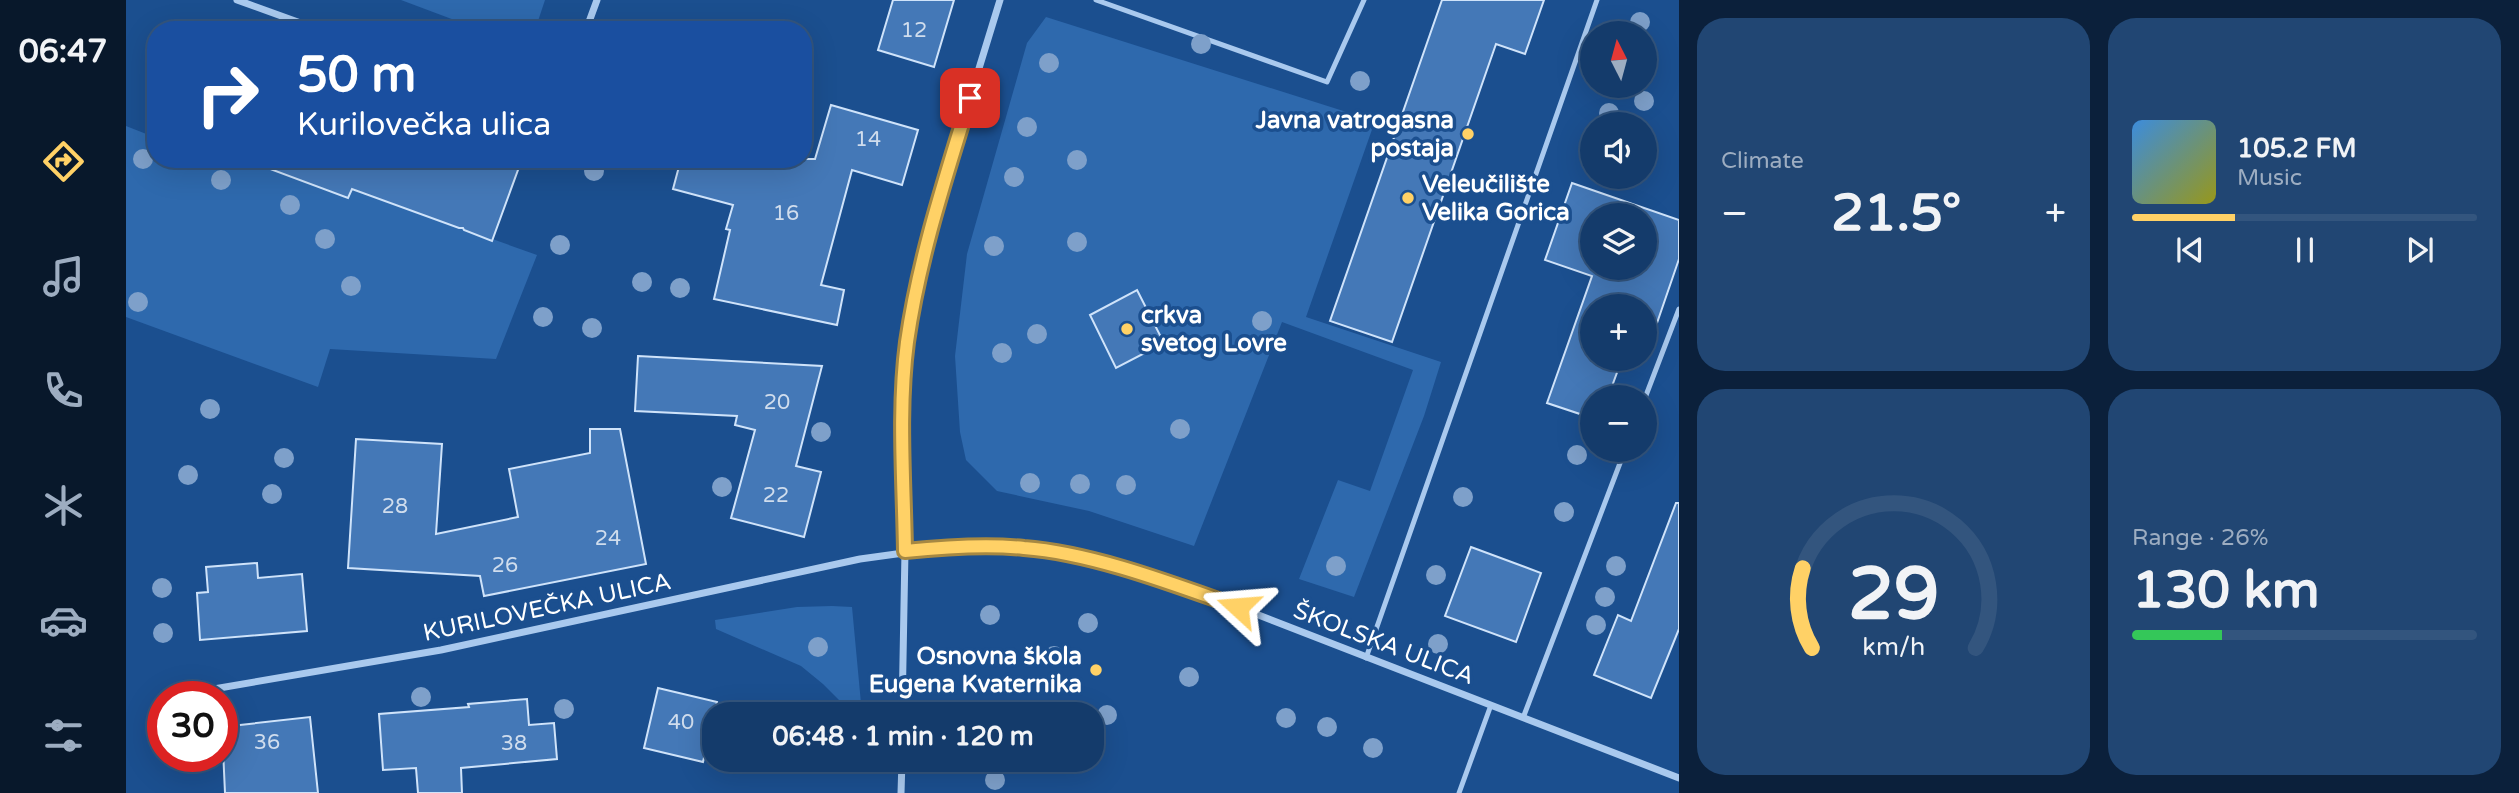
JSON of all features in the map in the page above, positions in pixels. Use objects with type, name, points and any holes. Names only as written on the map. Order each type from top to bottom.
[{"type":"street","points":[[237,0],[295,21]]},
{"type":"street","points":[[589,21],[597,0]]},
{"type":"street","points":[[902,702],[905,551],[903,416],[907,345],[930,228],[1000,0]]},
{"type":"street","name":"ŠKOLSKA ULICA","points":[[905,551],[947,547],[1025,548],[1069,555],[1146,575],[1238,607],[1679,778]]},
{"type":"street","name":"KURILOVEČKA ULICA","points":[[238,685],[441,650],[905,551]]},
{"type":"street","points":[[901,793],[902,772]]},
{"type":"lane","points":[[1096,0],[1327,82],[1364,0]]},
{"type":"lane","points":[[1366,658],[1597,0]]},
{"type":"lane","points":[[1650,385],[1679,309]]},
{"type":"lane","points":[[1523,718],[1620,462]]},
{"type":"lane","points":[[1459,793],[1491,705]]},
{"type":"shaded area","points":[[401,0],[545,0],[538,21],[457,21]]},
{"type":"shaded area","points":[[1046,17],[1375,121],[1306,317],[1441,362],[1424,416],[1354,597],[1299,579],[1338,480],[1370,491],[1413,370],[1282,322],[1194,546],[1089,511],[997,491],[966,460],[960,432],[955,356],[967,254],[1027,43]]},
{"type":"shaded area","points":[[126,126],[147,134],[147,168],[267,168],[348,198],[352,189],[537,255],[496,359],[330,349],[318,387],[126,317]]},
{"type":"shaded area","points":[[797,607],[852,607],[861,702],[841,702],[801,666],[716,629],[715,620]]},
{"type":"building","points":[[893,0],[954,0],[934,67],[878,50]]},
{"type":"building","name":"Veleučilište Velika Gorica","points":[[1442,0],[1544,0],[1525,54],[1496,44],[1392,342],[1330,321]]},
{"type":"building","points":[[831,105],[918,130],[902,185],[852,170],[821,285],[844,290],[837,325],[714,299],[730,230],[726,229],[733,205],[673,189],[679,168],[812,168],[812,159],[815,159]]},
{"type":"building","points":[[267,168],[519,168],[492,241],[352,189],[348,198]]},
{"type":"building","points":[[1572,183],[1580,186],[1580,189],[1589,189],[1630,203],[1580,203],[1580,272],[1545,260]]},
{"type":"building","points":[[1657,212],[1679,220],[1679,259],[1657,323],[1657,294],[1586,294],[1591,280],[1657,280]]},
{"type":"building","name":"crkva svetog Lovre","points":[[1137,290],[1164,343],[1116,368],[1090,315]]},
{"type":"building","points":[[1580,310],[1580,371],[1618,371],[1612,385],[1580,385],[1580,414],[1547,403]]},
{"type":"building","points":[[638,356],[822,366],[796,466],[821,472],[804,537],[731,518],[755,430],[735,425],[737,416],[635,411]]},
{"type":"building","points":[[590,429],[620,429],[646,564],[484,596],[480,576],[348,568],[356,439],[442,444],[436,534],[518,517],[509,469],[590,453]]},
{"type":"building","points":[[1676,503],[1679,503],[1679,629],[1651,698],[1594,675],[1618,615],[1631,621]]},
{"type":"building","points":[[1471,547],[1541,573],[1516,642],[1445,616]]},
{"type":"building","points":[[257,563],[258,578],[302,574],[307,631],[200,640],[197,593],[208,592],[206,567]]},
{"type":"building","points":[[658,688],[717,702],[702,702],[702,762],[644,748]]},
{"type":"building","points":[[527,699],[529,725],[554,723],[557,759],[461,768],[462,793],[418,793],[416,768],[383,770],[379,714],[469,707],[468,704]]},
{"type":"building","points":[[310,717],[318,793],[225,793],[224,772],[238,772],[238,725]]},
{"type":"place","name":"Javna vatrogasna postaja","points":[[1468,134]]},
{"type":"place","name":"Veleučilište Velika Gorica","points":[[1408,198]]},
{"type":"place","name":"crkva svetog Lovre","points":[[1127,329]]},
{"type":"place","name":"Osnovna škola Eugena Kvaternika","points":[[1096,670]]},
{"type":"route","points":[[970,98],[930,228],[915,292],[907,345],[903,416],[905,551],[947,547],[1025,548],[1069,555],[1146,575],[1238,607]]}]
